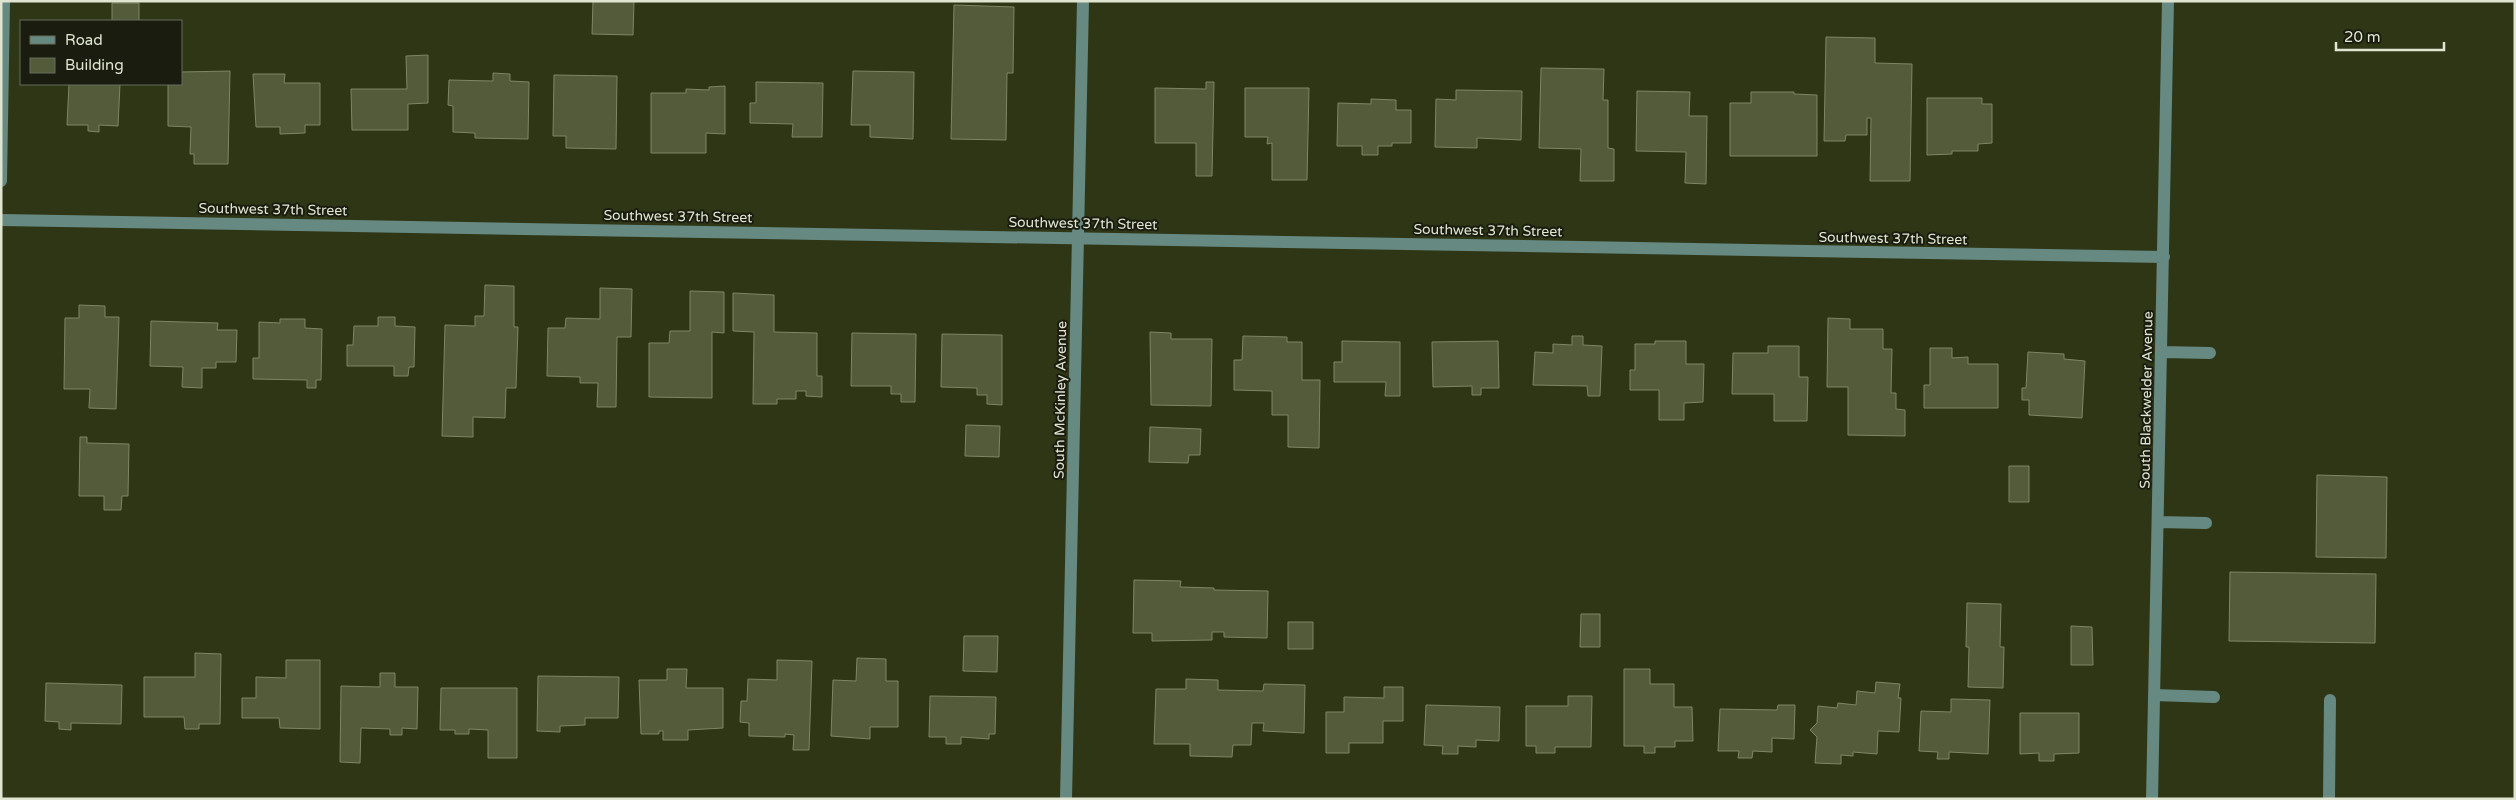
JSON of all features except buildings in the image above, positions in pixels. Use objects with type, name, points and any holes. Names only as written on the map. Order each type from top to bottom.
[{"type":"street","points":[[1,181],[4,1]]},
{"type":"street","name":"South McKinley Avenue","points":[[1066,799],[1083,1]]},
{"type":"street","name":"South Blackwelder Avenue","points":[[2152,799],[2168,1]]},
{"type":"street","name":"Southwest 37th Street","points":[[1,220],[2164,257]]},
{"type":"street","points":[[2162,352],[2210,353]]},
{"type":"street","points":[[2158,522],[2206,523]]},
{"type":"street","points":[[2154,695],[2214,696]]},
{"type":"street","points":[[2329,799],[2330,700]]}]
